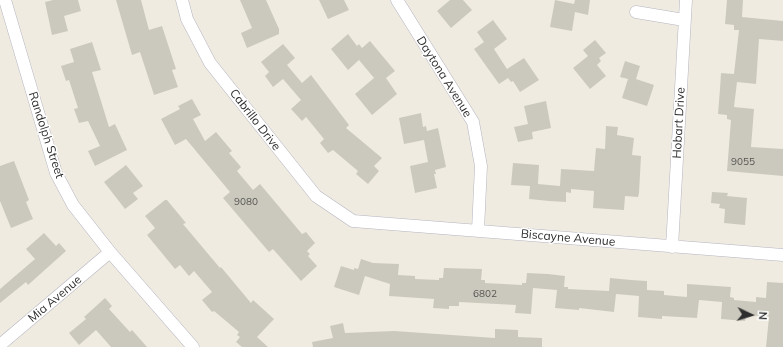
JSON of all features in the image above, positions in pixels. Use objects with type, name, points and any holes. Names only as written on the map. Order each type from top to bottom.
[{"type":"street","name":"Randolph Street","points":[[5,0],[56,174],[73,205],[110,252],[193,347]]},
{"type":"street","name":"Cabrillo Drive","points":[[182,0],[187,19],[210,63],[316,196],[353,220]]},
{"type":"street","name":"Daytona Avenue","points":[[396,0],[473,122],[481,166],[478,230]]},
{"type":"street","name":"Hobart Drive","points":[[672,247],[686,0]]},
{"type":"street","points":[[636,12],[684,20]]},
{"type":"street","name":"Biscayne Avenue","points":[[353,220],[783,255]]},
{"type":"street","name":"Mia Avenue","points":[[0,345],[110,252]]},
{"type":"building","points":[[53,0],[78,0],[81,11],[64,16],[68,31],[52,35],[45,2]]},
{"type":"building","points":[[116,0],[141,0],[149,30],[162,26],[176,69],[172,70],[178,87],[154,95],[140,52],[132,55]]},
{"type":"building","points":[[240,0],[266,0],[279,29],[279,34],[247,48],[241,33],[252,28]]},
{"type":"building","points":[[319,0],[344,0],[349,10],[328,19]]},
{"type":"building","points":[[450,0],[463,0],[472,10],[451,28],[437,11]]},
{"type":"building","points":[[555,0],[574,4],[575,0],[590,0],[588,15],[575,12],[572,31],[550,27]]},
{"type":"building","points":[[727,0],[743,0],[742,17],[783,21],[783,41],[759,39],[756,84],[737,82],[734,107],[754,109],[751,147],[783,149],[783,176],[727,171],[731,120],[727,119],[727,115],[718,114],[721,73],[734,74],[739,30],[734,30],[734,25],[725,24]]},
{"type":"building","points":[[493,20],[507,39],[494,49],[507,69],[524,58],[539,80],[520,92],[513,81],[511,82],[508,78],[499,84],[474,49],[484,42],[477,32]]},
{"type":"building","points":[[348,34],[357,46],[359,44],[362,48],[370,41],[395,71],[386,78],[397,94],[372,115],[355,94],[374,78],[359,60],[348,70],[331,49]]},
{"type":"building","points":[[595,40],[606,53],[599,58],[601,61],[597,65],[606,76],[590,89],[573,68],[588,56],[583,50]]},
{"type":"building","points":[[92,42],[101,70],[92,72],[109,127],[115,124],[127,150],[95,166],[88,151],[100,146],[88,121],[79,123],[74,109],[78,108],[69,80],[66,81],[61,66],[74,62],[70,49]]},
{"type":"building","points":[[283,44],[295,58],[287,65],[302,83],[311,75],[349,125],[346,128],[382,158],[374,166],[379,171],[368,184],[356,174],[358,171],[333,150],[328,153],[320,143],[324,139],[306,117],[302,121],[291,109],[301,100],[283,79],[273,87],[265,76],[269,72],[261,62]]},
{"type":"building","points":[[625,61],[640,66],[636,79],[654,85],[647,106],[622,98],[628,79],[620,77]]},
{"type":"building","points":[[192,99],[201,115],[193,119],[205,141],[216,132],[232,151],[229,153],[241,167],[237,171],[253,190],[260,184],[302,234],[306,232],[315,243],[307,251],[310,254],[308,256],[317,266],[301,281],[273,249],[269,252],[223,198],[230,192],[186,139],[175,145],[161,119],[180,109],[178,106]]},
{"type":"building","points":[[546,101],[551,128],[532,132],[533,139],[518,142],[514,127],[528,124],[524,106]]},
{"type":"building","points":[[421,113],[423,127],[426,126],[427,131],[438,128],[446,167],[435,170],[436,174],[434,174],[437,188],[415,193],[410,166],[428,162],[424,140],[404,144],[399,118]]},
{"type":"building","points":[[606,126],[618,127],[617,135],[634,138],[632,155],[641,156],[638,197],[625,196],[624,210],[593,208],[594,191],[571,189],[571,193],[566,192],[566,202],[549,201],[529,199],[530,186],[511,185],[513,163],[539,165],[538,184],[560,186],[561,169],[594,171],[596,148],[605,149]]},
{"type":"building","points":[[14,161],[29,200],[26,202],[33,219],[11,228],[0,201],[0,166]]},
{"type":"building","points":[[126,165],[143,186],[133,193],[138,199],[125,209],[104,182]]},
{"type":"building","points":[[712,192],[728,193],[727,196],[747,198],[745,225],[724,223],[725,209],[719,208],[720,204],[711,203]]},
{"type":"building","points":[[167,200],[186,223],[183,224],[251,303],[253,300],[274,319],[257,337],[268,347],[242,347],[236,342],[240,337],[237,335],[239,332],[214,311],[212,312],[202,300],[212,292],[194,271],[189,276],[180,265],[175,269],[147,235],[155,228],[145,216]]},
{"type":"building","points":[[44,233],[56,246],[59,243],[66,251],[28,285],[26,282],[0,303],[0,289],[35,259],[26,249]]},
{"type":"building","points":[[361,259],[373,263],[399,264],[398,275],[415,276],[415,279],[439,280],[439,278],[443,278],[444,268],[482,269],[481,280],[485,280],[485,283],[522,285],[522,283],[526,283],[527,273],[548,274],[565,276],[564,287],[568,287],[568,289],[609,291],[610,278],[647,281],[647,290],[664,291],[664,295],[687,297],[687,284],[731,287],[730,297],[734,298],[734,300],[756,302],[756,297],[766,298],[767,282],[783,283],[783,347],[766,347],[769,317],[746,315],[745,321],[721,319],[722,302],[699,300],[697,318],[662,316],[662,319],[638,317],[639,296],[616,294],[614,312],[579,308],[579,310],[555,308],[557,290],[533,288],[531,314],[515,313],[516,305],[459,302],[459,306],[449,306],[449,309],[433,308],[434,299],[389,296],[390,284],[365,276],[359,295],[334,287],[341,266],[354,270],[354,268],[358,269]]},
{"type":"building","points":[[105,298],[112,306],[109,309],[130,332],[132,330],[147,347],[111,347],[96,330],[79,345],[69,333],[86,319],[84,317]]},
{"type":"building","points":[[343,323],[345,333],[394,331],[495,338],[495,329],[518,330],[518,337],[542,338],[542,347],[313,347],[312,342],[333,338],[330,326]]}]
